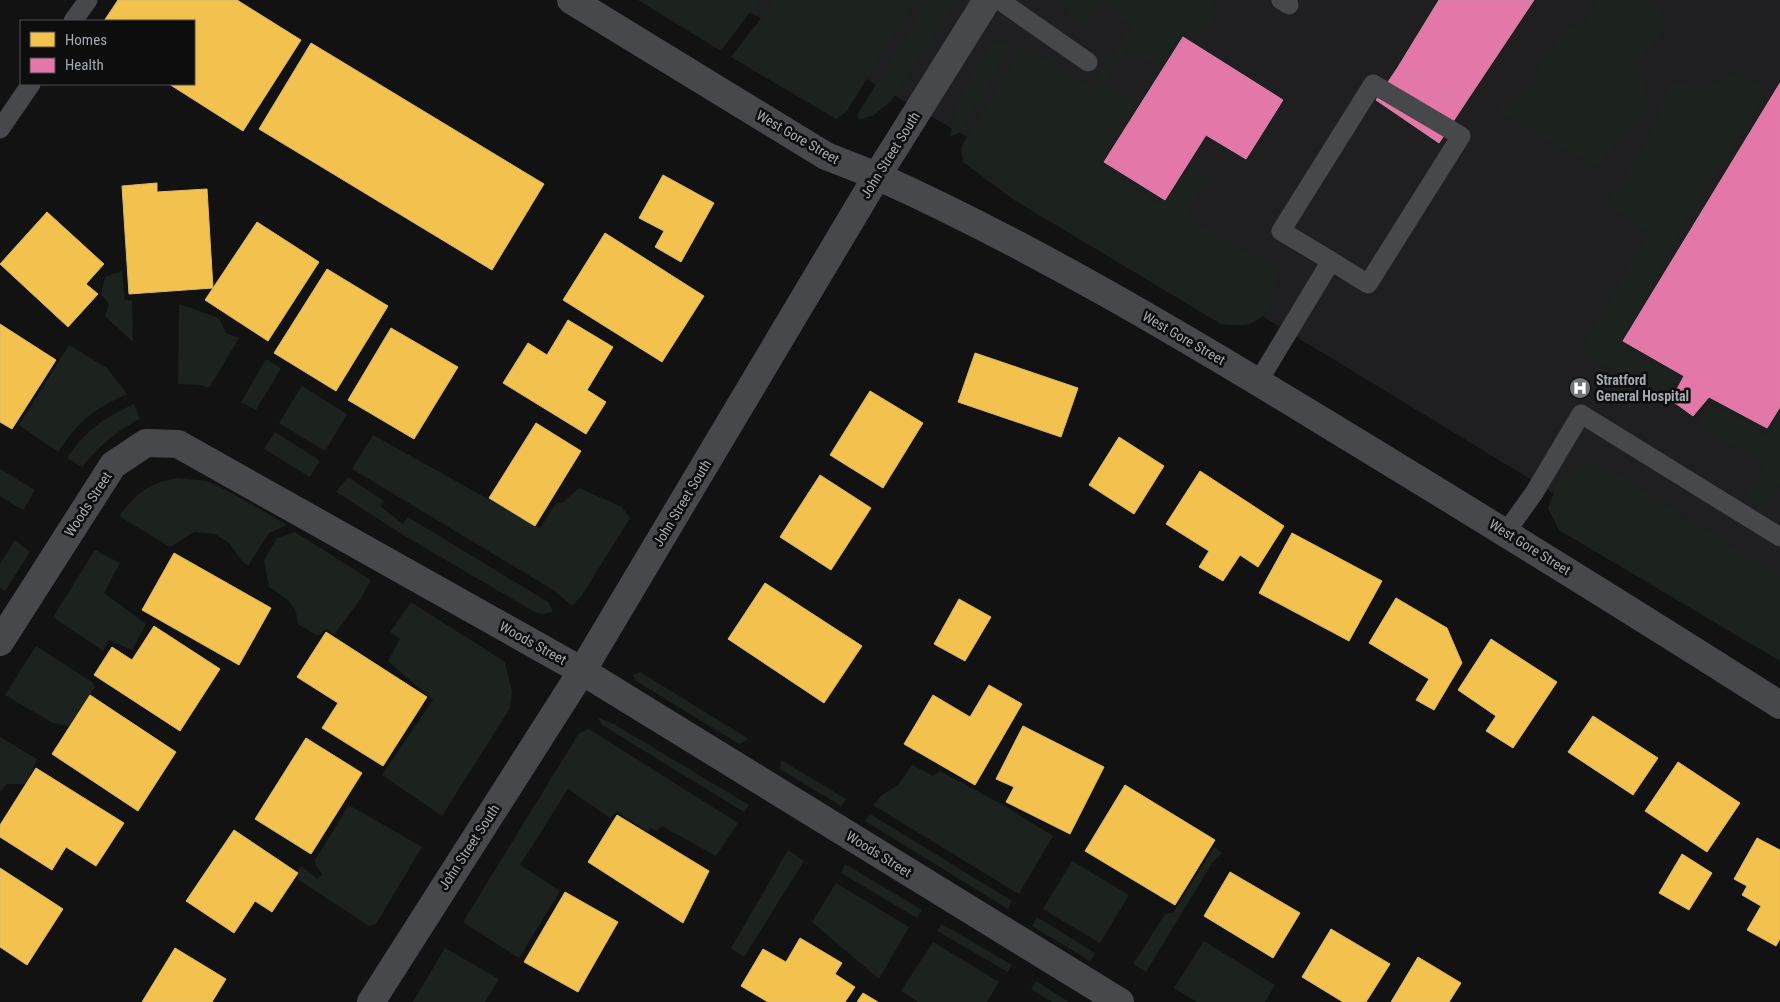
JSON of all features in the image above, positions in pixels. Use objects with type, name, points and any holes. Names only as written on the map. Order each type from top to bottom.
[{"type":"street","name":"West Gore Street","points":[[571,0],[826,156],[877,176],[1036,253],[1181,335],[1506,532],[1780,705]]},
{"type":"street","name":"John Street South","points":[[371,1002],[582,671],[877,176],[987,0]]},
{"type":"street","name":"Woods Street","points":[[0,642],[113,465],[146,443],[178,444],[582,671],[1120,1002]]},
{"type":"lane","points":[[74,20],[88,0]]},
{"type":"lane","points":[[999,0],[1088,62]]},
{"type":"lane","points":[[1373,84],[1461,136],[1368,284],[1331,262],[1281,231],[1373,84]]},
{"type":"lane","points":[[0,129],[30,85]]},
{"type":"lane","points":[[1258,382],[1331,262]]},
{"type":"lane","points":[[1506,532],[1534,493],[1581,414],[1780,536]]},
{"type":"shaded area","points":[[638,0],[759,0],[721,51]]},
{"type":"shaded area","name":"Stratford General Hospital","points":[[729,0],[1780,0],[1780,631],[981,145]]},
{"type":"shaded area","points":[[775,0],[915,0],[847,111],[836,119],[731,57]]},
{"type":"shaded area","points":[[929,0],[957,0],[891,101],[874,115],[859,120],[857,115]]},
{"type":"shaded area","points":[[1061,0],[1213,0],[1219,13],[1199,41],[1183,32],[1158,66],[1127,48],[1107,81],[1137,101],[1100,164],[1159,204],[1193,164],[1210,177],[1187,211],[1193,221],[1276,269],[1272,302],[1269,309],[1258,320],[1242,325],[1221,324],[1014,200],[963,162],[961,147],[1025,46],[1092,88],[1131,25],[1102,4],[1087,26],[1069,14]]},
{"type":"shaded area","points":[[1597,0],[1653,0],[1668,26],[1638,62],[1649,106],[1596,167],[1496,111],[1530,82],[1562,32],[1588,21]]},
{"type":"shaded area","points":[[1014,42],[958,134],[950,136],[958,99],[992,44]]},
{"type":"shaded area","points":[[1737,71],[1769,90],[1689,215],[1620,344],[1678,380],[1665,406],[1581,349],[1649,233],[1607,204],[1643,147],[1663,101],[1667,84],[1672,82],[1707,87]]},
{"type":"shaded area","points":[[122,271],[125,300],[132,301],[133,342],[105,316],[109,304],[101,294],[105,277]]},
{"type":"shaded area","points":[[179,304],[219,318],[226,333],[239,338],[209,388],[199,385],[178,384]]},
{"type":"shaded area","points":[[69,345],[107,368],[127,394],[105,405],[88,417],[73,432],[58,452],[19,425]]},
{"type":"shaded area","points":[[266,359],[281,368],[256,410],[241,402]]},
{"type":"shaded area","points":[[302,386],[347,414],[325,451],[279,423]]},
{"type":"shaded area","points":[[134,404],[140,419],[108,440],[82,467],[67,458],[96,425]]},
{"type":"shaded area","points":[[1712,404],[1769,436],[1780,419],[1780,483],[1763,510],[1746,496],[1765,465],[1696,423]]},
{"type":"shaded area","points":[[275,432],[320,461],[310,477],[264,449]]},
{"type":"shaded area","points":[[373,435],[540,528],[556,503],[562,503],[579,488],[622,507],[630,518],[582,595],[572,606],[555,591],[352,469]]},
{"type":"shaded area","points":[[1581,462],[1600,463],[1780,577],[1780,661],[1559,530],[1548,508],[1558,480]]},
{"type":"shaded area","points":[[0,469],[35,490],[23,510],[0,496]]},
{"type":"shaded area","points":[[348,477],[384,501],[380,506],[403,524],[408,517],[548,602],[553,612],[542,614],[533,611],[408,538],[336,492]]},
{"type":"shaded area","points":[[177,478],[207,481],[232,493],[287,525],[269,533],[248,566],[229,543],[215,534],[194,532],[170,547],[119,516],[144,490],[157,483]]},
{"type":"shaded area","points":[[295,532],[371,580],[359,601],[334,635],[326,629],[318,636],[298,624],[295,611],[290,602],[269,587],[264,560],[277,538]]},
{"type":"shaded area","points":[[15,540],[30,552],[5,591],[0,588],[0,564]]},
{"type":"shaded area","points":[[95,550],[120,563],[104,593],[146,624],[132,650],[109,640],[103,651],[53,617]]},
{"type":"shaded area","points":[[411,602],[505,662],[512,691],[510,708],[442,816],[382,775],[433,700],[388,661],[400,639],[390,632]]},
{"type":"shaded area","points":[[36,646],[92,682],[95,687],[69,726],[53,723],[5,695]]},
{"type":"shaded area","points":[[640,672],[749,739],[739,744],[636,681],[633,675]]},
{"type":"shaded area","points":[[598,718],[614,724],[749,805],[744,812],[602,725]]},
{"type":"shaded area","points":[[589,729],[738,823],[716,856],[662,826],[657,831],[651,828],[648,832],[617,812],[610,818],[568,789],[520,865],[560,891],[519,958],[463,922],[579,733]]},
{"type":"shaded area","points":[[0,737],[37,759],[26,784],[7,784],[0,792]]},
{"type":"shaded area","points":[[781,760],[846,799],[841,806],[780,769]]},
{"type":"shaded area","points":[[912,765],[933,776],[940,771],[1005,806],[1053,836],[1019,894],[873,805],[882,795],[898,785]]},
{"type":"shaded area","points":[[349,805],[422,847],[376,924],[369,926],[299,880],[297,871],[301,866],[317,879],[322,874],[314,862]]},
{"type":"shaded area","points":[[870,814],[1012,901],[1008,909],[865,821]]},
{"type":"shaded area","points":[[1214,847],[1222,853],[1212,863],[1146,972],[1133,964],[1165,914],[1173,913]]},
{"type":"shaded area","points":[[788,850],[804,861],[744,957],[731,948]]},
{"type":"shaded area","points":[[1072,861],[1129,895],[1100,943],[1043,909]]},
{"type":"shaded area","points":[[845,864],[922,910],[917,918],[841,873]]},
{"type":"shaded area","points":[[836,883],[909,927],[879,979],[812,922]]},
{"type":"shaded area","points":[[1037,917],[1095,953],[1090,961],[1032,926]]},
{"type":"shaded area","points":[[942,924],[1012,965],[1008,972],[937,931]]},
{"type":"shaded area","points":[[1204,941],[1275,985],[1265,1002],[1197,1002],[1174,988]]},
{"type":"shaded area","points":[[933,942],[999,982],[987,1002],[918,1002],[901,991]]},
{"type":"shaded area","points":[[445,948],[499,979],[485,1002],[413,1002]]},
{"type":"shaded area","points":[[1036,981],[1069,1002],[1052,1002],[1031,989]]},
{"type":"building: Homes","points":[[118,0],[237,0],[301,40],[243,131],[171,85],[195,85],[195,20],[105,20]]},
{"type":"building: Homes","points":[[311,43],[544,184],[492,270],[259,129]]},
{"type":"building: Homes","points":[[663,175],[714,203],[681,262],[655,247],[664,231],[639,218]]},
{"type":"building: Homes","points":[[157,183],[157,192],[207,189],[213,288],[129,294],[122,186]]},
{"type":"building: Homes","points":[[47,212],[104,264],[86,284],[98,294],[68,327],[0,264]]},
{"type":"building: Homes","points":[[257,222],[319,262],[268,341],[205,300]]},
{"type":"building: Homes","points":[[605,233],[704,296],[662,362],[563,300]]},
{"type":"building: Homes","points":[[327,269],[388,306],[336,391],[274,353]]},
{"type":"building: Homes","points":[[568,320],[613,347],[587,390],[606,402],[586,434],[503,383],[528,343],[547,355]]},
{"type":"building: Homes","points":[[0,324],[56,360],[12,429],[0,422]]},
{"type":"building: Homes","points":[[391,328],[458,367],[414,439],[348,400]]},
{"type":"building: Homes","points":[[975,353],[1078,388],[1061,437],[958,402]]},
{"type":"building: Homes","points":[[870,391],[923,423],[883,488],[830,455]]},
{"type":"building: Homes","points":[[536,423],[581,451],[535,526],[489,498]]},
{"type":"building: Homes","points":[[1119,437],[1164,466],[1134,514],[1089,485]]},
{"type":"building: Homes","points":[[1200,471],[1284,526],[1258,567],[1240,555],[1223,581],[1199,567],[1209,551],[1166,524]]},
{"type":"building: Homes","points":[[820,475],[871,508],[831,570],[780,537]]},
{"type":"building: Homes","points":[[1292,533],[1382,581],[1349,641],[1259,593]]},
{"type":"building: Homes","points":[[174,553],[271,608],[239,665],[142,610]]},
{"type":"building: Homes","points":[[765,583],[862,646],[824,703],[728,639]]},
{"type":"building: Homes","points":[[1396,598],[1447,628],[1462,663],[1434,710],[1416,700],[1429,679],[1369,643]]},
{"type":"building: Homes","points":[[959,599],[991,617],[965,661],[934,644]]},
{"type":"building: Homes","points":[[154,626],[220,669],[180,731],[94,675],[112,647],[132,660]]},
{"type":"building: Homes","points":[[326,632],[427,697],[383,766],[322,728],[338,703],[297,677]]},
{"type":"building: Homes","points":[[1491,639],[1557,682],[1513,748],[1486,731],[1496,716],[1458,690]]},
{"type":"building: Homes","points":[[989,685],[1022,704],[975,785],[904,744],[933,695],[970,717]]},
{"type":"building: Homes","points":[[90,695],[176,752],[138,811],[52,754]]},
{"type":"building: Homes","points":[[1593,716],[1658,758],[1633,795],[1568,752]]},
{"type":"building: Homes","points":[[1023,726],[1104,767],[1070,834],[1006,802],[1014,787],[996,779]]},
{"type":"building: Homes","points":[[306,738],[362,773],[311,854],[255,819]]},
{"type":"building: Homes","points":[[1678,762],[1740,803],[1707,852],[1645,811]]},
{"type":"building: Homes","points":[[36,768],[124,823],[96,866],[66,847],[52,870],[0,837],[0,825]]},
{"type":"building: Homes","points":[[1125,785],[1215,840],[1175,905],[1085,851]]},
{"type":"building: Homes","points":[[617,815],[709,871],[683,923],[588,862]]},
{"type":"building: Homes","points":[[234,830],[298,873],[272,912],[255,901],[234,933],[186,901]]},
{"type":"building: Homes","points":[[1757,838],[1780,850],[1780,939],[1776,946],[1747,930],[1761,906],[1742,895],[1747,886],[1734,879]]},
{"type":"building: Homes","points":[[1682,854],[1712,873],[1689,910],[1659,893]]},
{"type":"building: Homes","points":[[0,868],[63,909],[27,965],[0,947]]},
{"type":"building: Homes","points":[[1230,872],[1300,913],[1273,958],[1204,916]]},
{"type":"building: Homes","points":[[565,892],[618,922],[578,992],[524,962]]},
{"type":"building: Homes","points":[[1331,929],[1390,964],[1366,1002],[1343,1002],[1302,977]]},
{"type":"building: Homes","points":[[800,938],[842,963],[835,974],[855,987],[845,1002],[768,1002],[741,986],[763,949],[786,962]]},
{"type":"building: Homes","points":[[175,948],[226,979],[212,1002],[142,1002]]},
{"type":"building: Homes","points":[[1418,957],[1461,983],[1449,1002],[1391,1002]]},
{"type":"building: Homes","points":[[863,993],[878,1002],[857,1002]]},
{"type":"building: Health","points":[[1439,0],[1534,0],[1464,105],[1398,67]]},
{"type":"building: Health","points":[[1183,37],[1283,100],[1246,159],[1206,135],[1165,200],[1104,162]]},
{"type":"building: Health","points":[[1398,67],[1464,105],[1439,143],[1376,100]]},
{"type":"building: Health","points":[[1780,83],[1780,407],[1767,428],[1709,397],[1693,416],[1671,400],[1684,376],[1623,341]]},
{"type":"place","name":"Stratford General Hospital","points":[[1580,388]]}]
